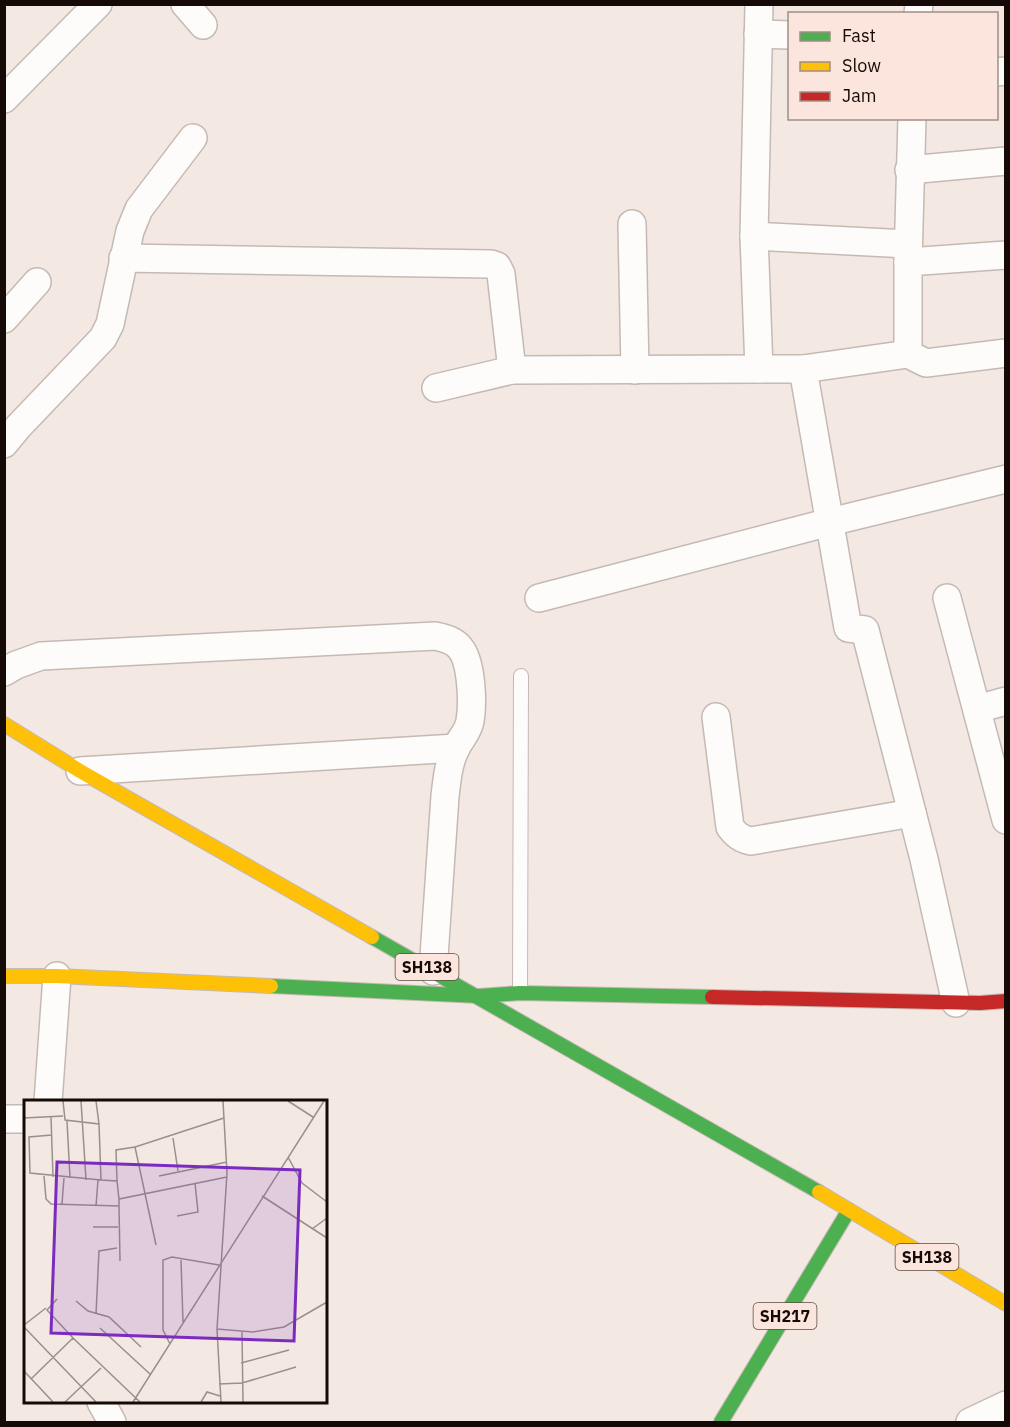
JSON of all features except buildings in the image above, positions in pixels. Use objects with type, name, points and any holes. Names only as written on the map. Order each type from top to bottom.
[{"type":"main road","name":"SH138","points":[[4,724],[80,771],[765,1159],[1005,1304]]},
{"type":"main road","points":[[4,976],[57,976],[478,996],[519,993],[956,1003],[1005,1001]]},
{"type":"main road","name":"SH217","points":[[721,1422],[849,1210]]},
{"type":"street","points":[[4,99],[98,4]]},
{"type":"street","points":[[185,4],[203,25]]},
{"type":"street","points":[[759,4],[754,236],[759,369]]},
{"type":"street","points":[[758,34],[788,35]]},
{"type":"street","points":[[908,354],[909,170],[912,120]]},
{"type":"street","points":[[4,444],[103,338],[110,324],[123,258],[139,209],[193,138]]},
{"type":"street","points":[[909,170],[1005,161]]},
{"type":"street","points":[[632,224],[635,370]]},
{"type":"street","points":[[754,236],[908,253],[1005,255]]},
{"type":"street","points":[[123,258],[491,264],[496,266],[501,274],[512,370]]},
{"type":"street","points":[[4,319],[37,282]]},
{"type":"street","points":[[436,388],[512,370],[803,369],[908,354],[927,363],[1005,353]]},
{"type":"street","points":[[803,369],[848,628],[865,630],[912,813],[956,1003]]},
{"type":"street","points":[[539,598],[1005,479]]},
{"type":"street","points":[[947,598],[1005,820]]},
{"type":"street","points":[[4,672],[41,656],[435,636],[452,640],[461,648],[472,695],[470,722],[448,768],[433,971]]},
{"type":"street","points":[[977,709],[1005,701]]},
{"type":"street","points":[[716,717],[730,827],[736,835],[744,839],[751,841],[912,813]]},
{"type":"street","points":[[80,771],[456,748]]},
{"type":"street","points":[[48,1100],[57,976]]},
{"type":"street","points":[[4,1119],[24,1119]]},
{"type":"street","points":[[102,1403],[112,1422]]},
{"type":"street","points":[[970,1422],[1005,1405]]},
{"type":"lane","points":[[519,993],[522,676]]},
{"type":"traffic: fast","points":[[372,937],[819,1192]]},
{"type":"traffic: fast","points":[[271,986],[479,996],[520,993],[712,997]]},
{"type":"traffic: fast","points":[[721,1422],[849,1210]]},
{"type":"traffic: slow","points":[[4,724],[80,771],[372,937]]},
{"type":"traffic: slow","points":[[4,976],[57,976],[271,986]]},
{"type":"traffic: slow","points":[[819,1192],[1006,1304]]},
{"type":"traffic: jam","points":[[712,997],[980,1003],[1006,1001]]}]
